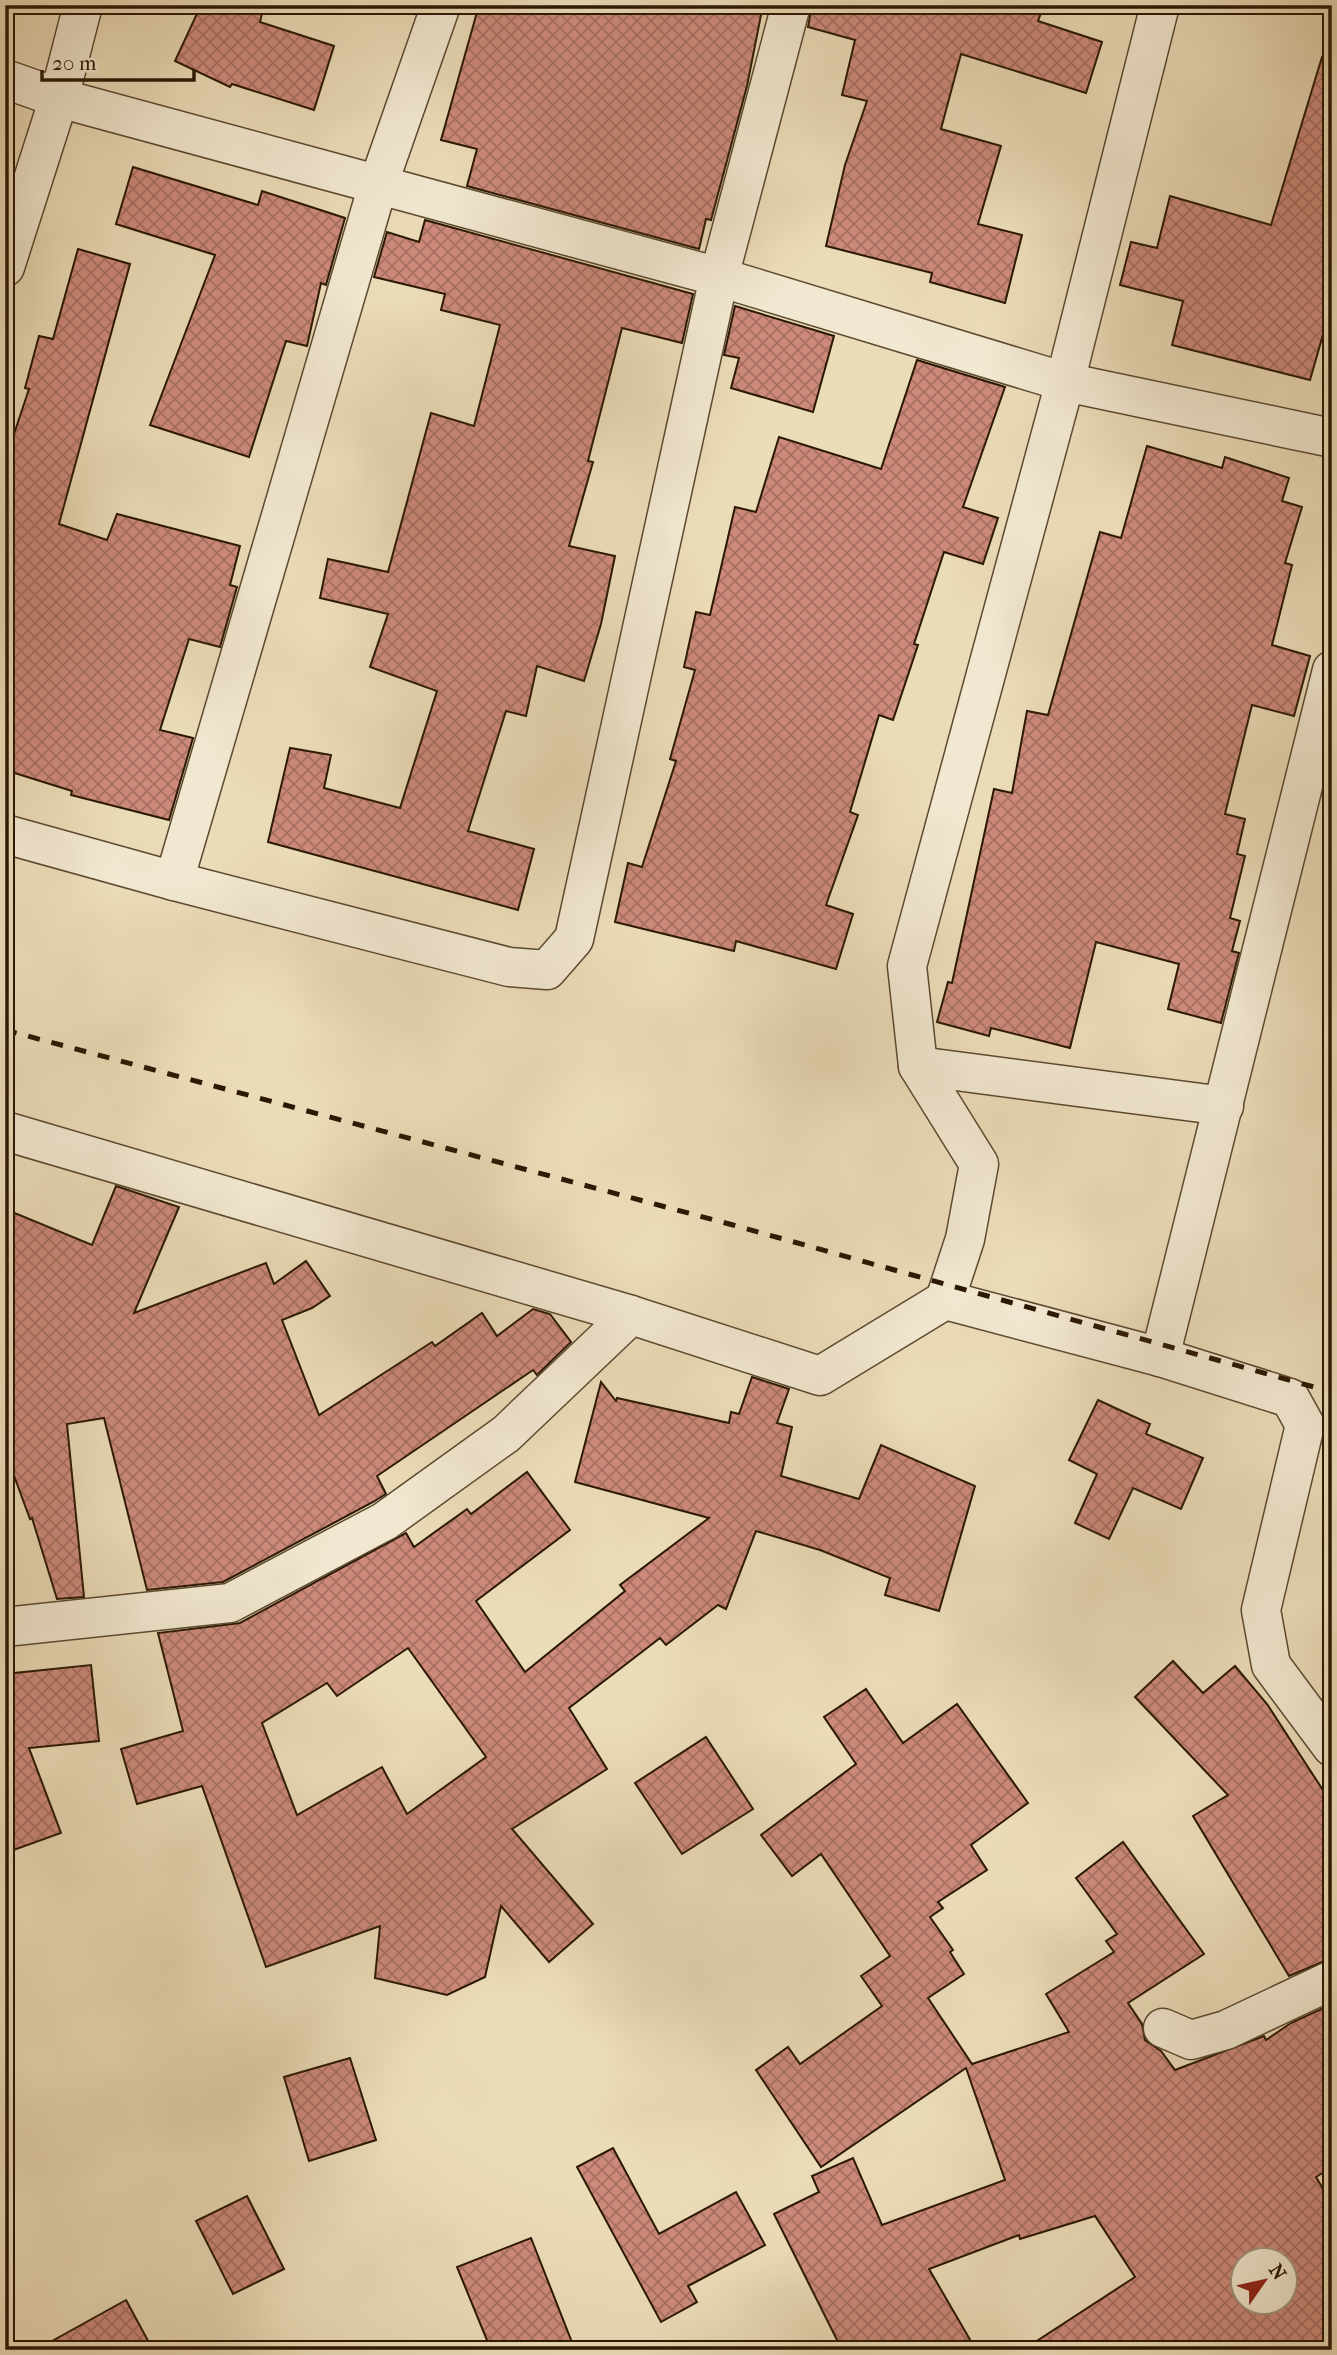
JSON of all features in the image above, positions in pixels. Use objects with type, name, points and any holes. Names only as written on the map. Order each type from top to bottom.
[{"type":"street","points":[[5,267],[59,99],[83,5]]},
{"type":"street","points":[[174,881],[378,185],[441,5]]},
{"type":"street","points":[[5,834],[174,881],[509,967],[547,970],[574,939],[719,277],[791,5]]},
{"type":"street","points":[[5,1131],[631,1315],[820,1376],[945,1300],[965,1239],[979,1164],[918,1066],[906,966],[1065,382],[1160,5]]},
{"type":"street","points":[[5,79],[59,99],[719,277],[1065,382],[1332,438]]},
{"type":"street","points":[[1160,1357],[1332,670]]},
{"type":"street","points":[[918,1066],[1224,1106]]},
{"type":"street","points":[[945,1300],[1160,1357],[1290,1398],[1305,1425],[1261,1609],[1271,1665],[1332,1747]]},
{"type":"street","points":[[5,1627],[230,1603],[385,1521],[506,1434],[631,1315]]},
{"type":"street","points":[[1163,2028],[1191,2040],[1226,2030],[1332,1980]]},
{"type":"building","points":[[201,5],[264,5],[260,22],[334,46],[314,110],[232,84],[230,87],[175,61]]},
{"type":"building","points":[[479,5],[763,5],[747,86],[711,220],[706,219],[699,249],[467,186],[477,149],[441,140]]},
{"type":"building","points":[[812,5],[1044,5],[1038,21],[1102,42],[1086,93],[961,54],[941,129],[1001,146],[978,224],[1022,235],[1005,303],[930,282],[932,273],[826,246],[845,165],[867,101],[842,95],[855,40],[808,27]]},
{"type":"building","points":[[1322,57],[1332,59],[1332,303],[1310,380],[1172,345],[1183,301],[1120,285],[1131,242],[1157,248],[1170,196],[1271,225]]},
{"type":"building","points":[[133,167],[258,205],[262,191],[345,218],[326,285],[321,283],[307,346],[286,341],[249,457],[150,425],[215,255],[116,224]]},
{"type":"building","points":[[425,220],[693,294],[682,343],[622,328],[588,461],[593,462],[569,546],[615,556],[601,624],[584,681],[537,666],[526,716],[506,711],[468,831],[534,849],[518,910],[268,842],[290,748],[331,755],[324,788],[400,808],[437,691],[370,667],[388,614],[320,598],[328,559],[388,572],[431,413],[474,426],[500,325],[441,310],[445,294],[374,277],[387,232],[419,242]]},
{"type":"building","points":[[78,249],[130,264],[59,524],[107,540],[117,514],[240,546],[230,585],[237,587],[220,647],[189,639],[160,730],[193,738],[169,820],[71,795],[72,791],[5,770],[5,461],[29,389],[25,388],[39,336],[53,339]]},
{"type":"building","points":[[735,306],[834,336],[813,412],[731,388],[739,358],[724,355]]},
{"type":"building","points":[[917,360],[1005,387],[963,507],[998,518],[983,564],[944,552],[914,644],[918,645],[893,720],[879,715],[850,812],[858,815],[826,905],[853,914],[836,969],[736,941],[734,951],[615,922],[628,863],[642,867],[676,761],[670,759],[695,670],[684,667],[696,612],[710,615],[735,507],[756,512],[779,437],[881,469]]},
{"type":"building","points":[[1147,446],[1222,468],[1225,457],[1289,478],[1282,501],[1302,507],[1285,563],[1292,565],[1272,645],[1310,656],[1294,716],[1252,705],[1225,814],[1245,819],[1237,854],[1245,856],[1230,918],[1240,921],[1232,951],[1239,953],[1221,1023],[1168,1009],[1179,964],[1096,942],[1070,1048],[991,1028],[989,1036],[937,1022],[948,982],[952,983],[994,789],[1012,793],[1027,711],[1048,715],[1100,532],[1121,538]]},
{"type":"building","points":[[116,1186],[179,1207],[134,1313],[266,1263],[274,1284],[306,1261],[330,1296],[312,1308],[282,1320],[319,1415],[432,1342],[435,1346],[482,1313],[497,1336],[533,1309],[550,1314],[571,1342],[537,1375],[533,1370],[377,1476],[386,1494],[223,1582],[147,1590],[104,1418],[67,1424],[84,1597],[57,1599],[32,1518],[30,1519],[5,1451],[5,1209],[92,1245]]},
{"type":"building","points":[[752,1377],[789,1389],[777,1423],[792,1427],[781,1476],[859,1499],[881,1445],[975,1486],[939,1611],[885,1595],[890,1578],[820,1550],[756,1531],[726,1609],[718,1605],[666,1645],[660,1638],[569,1708],[607,1769],[512,1829],[593,1924],[549,1962],[501,1906],[485,1977],[447,1995],[375,1978],[380,1926],[266,1967],[202,1786],[137,1804],[121,1749],[183,1731],[158,1633],[240,1623],[406,1533],[414,1547],[467,1509],[471,1514],[527,1472],[570,1530],[476,1601],[525,1672],[625,1591],[620,1585],[709,1518],[575,1482],[601,1382],[616,1401],[617,1398],[729,1423],[731,1412],[739,1414]],"holes":[[[408,1648],[486,1757],[407,1814],[382,1767],[297,1815],[262,1723],[327,1683],[337,1696]]]},
{"type":"building","points":[[1098,1400],[1150,1424],[1146,1434],[1203,1458],[1181,1509],[1133,1488],[1109,1539],[1075,1523],[1097,1474],[1069,1460]]},
{"type":"building","points":[[1173,1661],[1203,1693],[1235,1666],[1267,1704],[1332,1804],[1332,1958],[1289,1976],[1193,1816],[1228,1795],[1135,1697]]},
{"type":"building","points":[[91,1665],[99,1741],[29,1748],[61,1833],[5,1853],[5,1674]]},
{"type":"building","points":[[866,1689],[903,1743],[957,1704],[1028,1803],[971,1845],[987,1870],[938,1902],[943,1908],[930,1917],[953,1950],[950,1952],[964,1974],[928,1998],[972,2064],[1069,2032],[1046,1994],[1114,1952],[1106,1941],[1117,1934],[1076,1878],[1123,1842],[1204,1954],[1128,2003],[1142,2024],[1145,2040],[1161,2051],[1175,2070],[1264,2036],[1266,2040],[1291,2023],[1332,2004],[1332,2167],[1316,2177],[1332,2204],[1332,2350],[1023,2350],[1135,2277],[1095,2216],[1020,2239],[1019,2235],[929,2269],[976,2350],[842,2350],[774,2214],[819,2192],[812,2176],[853,2158],[882,2225],[1005,2180],[966,2068],[821,2167],[756,2070],[788,2047],[800,2064],[882,2006],[861,1976],[890,1956],[821,1854],[792,1876],[761,1835],[856,1764],[824,1717]]},
{"type":"building","points":[[706,1737],[753,1809],[682,1854],[635,1783]]},
{"type":"building","points":[[350,2058],[376,2140],[309,2161],[284,2077]]},
{"type":"building","points":[[613,2148],[659,2234],[736,2192],[765,2245],[688,2286],[697,2302],[661,2322],[577,2167]]},
{"type":"building","points":[[247,2196],[284,2269],[233,2294],[196,2221]]},
{"type":"building","points":[[531,2238],[575,2350],[491,2350],[457,2267]]},
{"type":"building","points":[[126,2300],[153,2350],[36,2350]]},
{"type":"railway","points":[[5,1030],[733,1225],[1332,1392]]}]
